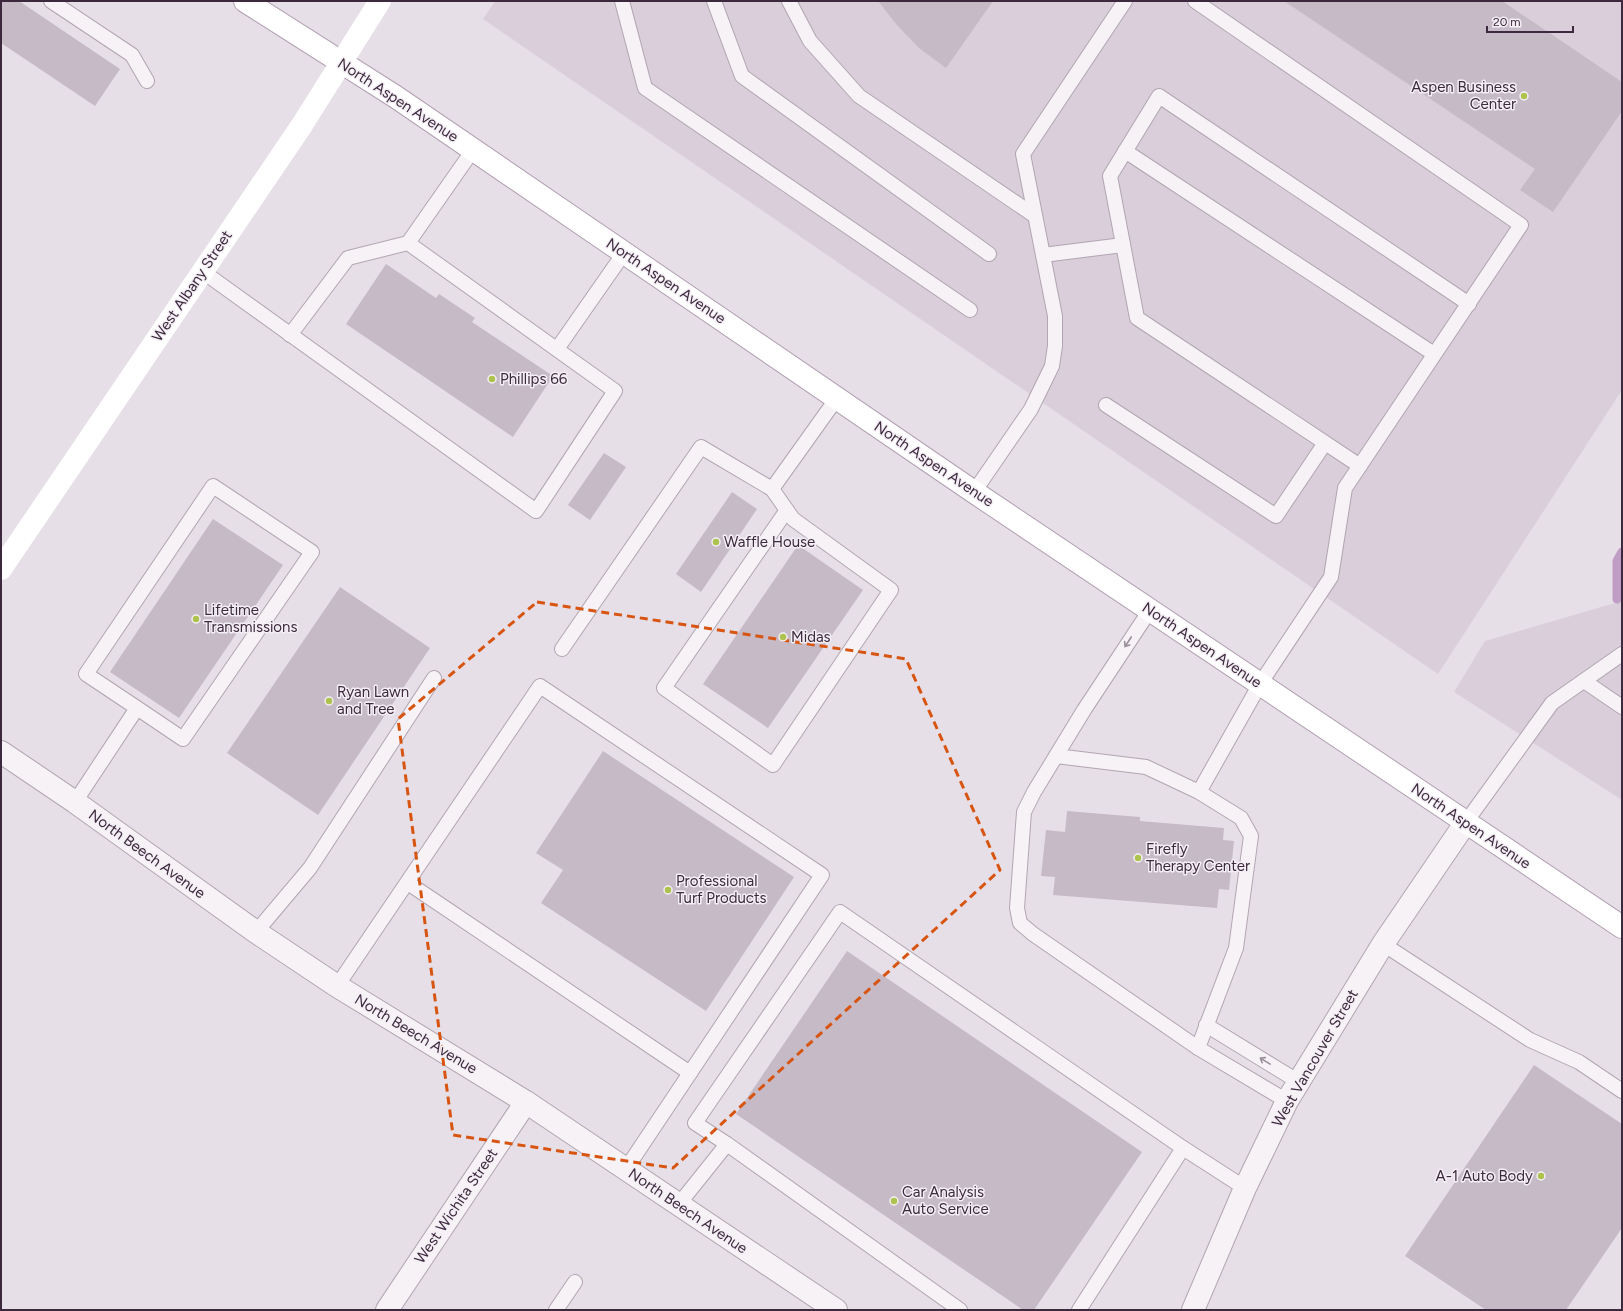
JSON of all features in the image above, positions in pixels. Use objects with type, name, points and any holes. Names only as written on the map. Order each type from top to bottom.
[{"type":"main road","name":"North Aspen Avenue","points":[[245,1],[396,97],[974,492],[1622,928]]},
{"type":"main road","name":"West Albany Street","points":[[1,569],[302,125],[380,1]]},
{"type":"street","name":"North Beech Avenue","points":[[1,752],[76,802],[256,932],[337,986],[526,1102],[836,1310]]},
{"type":"street","name":"West Vancouver Street","points":[[1193,1310],[1245,1188],[1287,1101],[1383,944],[1466,822]]},
{"type":"street","name":"West Wichita Street","points":[[387,1310],[526,1102]]},
{"type":"lane","points":[[51,1],[132,55],[146,81]]},
{"type":"lane","points":[[622,1],[645,88],[970,310]]},
{"type":"lane","points":[[714,1],[742,76],[989,254]]},
{"type":"lane","points":[[789,1],[810,41],[860,96],[1035,216]]},
{"type":"lane","points":[[974,492],[1030,408],[1052,366],[1055,346],[1055,316],[1023,154],[1125,1]]},
{"type":"lane","points":[[1195,1],[1521,225],[1345,488],[1331,577],[1260,684],[1199,792]]},
{"type":"lane","points":[[1360,466],[1137,318],[1110,176],[1159,96],[1469,304]]},
{"type":"lane","points":[[290,335],[348,258],[408,243],[473,150]]},
{"type":"lane","points":[[1125,151],[1434,354]]},
{"type":"lane","points":[[202,271],[536,511],[615,391],[408,243]]},
{"type":"lane","points":[[1043,256],[1123,245]]},
{"type":"lane","points":[[557,349],[624,253]]},
{"type":"lane","points":[[772,489],[837,398]]},
{"type":"lane","points":[[1106,406],[1276,516],[1325,443]]},
{"type":"lane","points":[[562,649],[701,447],[772,489],[793,519],[891,590],[773,765],[664,688],[786,510]]},
{"type":"lane","points":[[213,486],[312,552],[183,739],[137,708],[86,674],[213,486]]},
{"type":"lane","points":[[1150,610],[1056,756],[1024,812],[1017,908],[1020,923],[1033,934],[1198,1048],[1287,1101]]},
{"type":"lane","points":[[1466,822],[1552,703],[1622,654]]},
{"type":"lane","points":[[256,932],[310,868],[434,678]]},
{"type":"lane","points":[[1584,681],[1622,707]]},
{"type":"lane","points":[[337,986],[540,686],[822,875],[626,1169]]},
{"type":"lane","points":[[76,802],[137,708]]},
{"type":"lane","points":[[1056,756],[1146,767],[1199,792],[1241,818],[1251,836],[1236,948],[1198,1048]]},
{"type":"lane","points":[[408,883],[690,1073]]},
{"type":"lane","points":[[960,1310],[695,1122],[840,912],[1183,1148],[1245,1188]]},
{"type":"lane","points":[[1383,944],[1530,1040],[1579,1062],[1622,1091]]},
{"type":"lane","points":[[1206,1025],[1298,1082]]},
{"type":"lane","points":[[679,1204],[726,1144]]},
{"type":"lane","points":[[1079,1310],[1183,1148]]},
{"type":"lane","points":[[556,1310],[575,1282]]},
{"type":"highlighted area","points":[[537,602],[906,659],[1000,870],[673,1168],[453,1135],[398,719]]},
{"type":"shaded area","points":[[495,1],[1622,1],[1622,390],[1438,674],[483,19]]},
{"type":"shaded area","points":[[1622,593],[1622,800],[1454,692],[1485,641],[1615,603]]},
{"type":"building","points":[[1,1],[19,1],[120,69],[95,106],[1,43]]},
{"type":"building","points":[[878,1],[993,1],[946,68],[919,48],[896,24]]},
{"type":"building","name":"Aspen Business Center","points":[[1284,1],[1502,1],[1622,82],[1622,111],[1553,212],[1520,190],[1535,169]]},
{"type":"building","points":[[386,264],[436,298],[439,294],[475,318],[472,322],[553,376],[513,437],[346,324]]},
{"type":"building","points":[[604,453],[626,467],[590,520],[568,505]]},
{"type":"building","name":"Waffle House","points":[[732,492],[757,509],[701,592],[676,574]]},
{"type":"building","name":"Lifetime Transmissions","points":[[213,519],[283,565],[179,718],[110,672]]},
{"type":"building","name":"Midas","points":[[798,545],[863,590],[768,728],[703,684]]},
{"type":"building","name":"Ryan Lawn and Tree","points":[[340,587],[430,648],[318,815],[227,753]]},
{"type":"building","name":"Professional Turf Products","points":[[603,751],[794,877],[706,1011],[541,903],[563,870],[536,853]]},
{"type":"building","name":"Firefly Therapy Center","points":[[1067,811],[1140,817],[1140,821],[1224,828],[1223,840],[1234,841],[1229,890],[1219,889],[1217,908],[1053,895],[1055,877],[1041,876],[1046,830],[1065,832]]},
{"type":"building","points":[[847,951],[1142,1152],[1034,1310],[1023,1310],[736,1114]]},
{"type":"building","name":"A-1 Auto Body","points":[[1534,1065],[1622,1124],[1622,1228],[1566,1310],[1486,1310],[1405,1256]]},
{"type":"waterway","points":[[1617,599],[1617,561],[1622,552]]},
{"type":"place","name":"Aspen Business Center","points":[[1524,96]]},
{"type":"place","name":"Phillips 66","points":[[492,379]]},
{"type":"place","name":"Waffle House","points":[[716,542]]},
{"type":"place","name":"Lifetime Transmissions","points":[[196,619]]},
{"type":"place","name":"Midas","points":[[783,637]]},
{"type":"place","name":"Ryan Lawn and Tree","points":[[329,701]]},
{"type":"place","name":"Firefly Therapy Center","points":[[1138,858]]},
{"type":"place","name":"Professional Turf Products","points":[[668,890]]},
{"type":"place","name":"A-1 Auto Body","points":[[1541,1176]]},
{"type":"place","name":"Car Analysis Auto Service","points":[[894,1201]]}]
